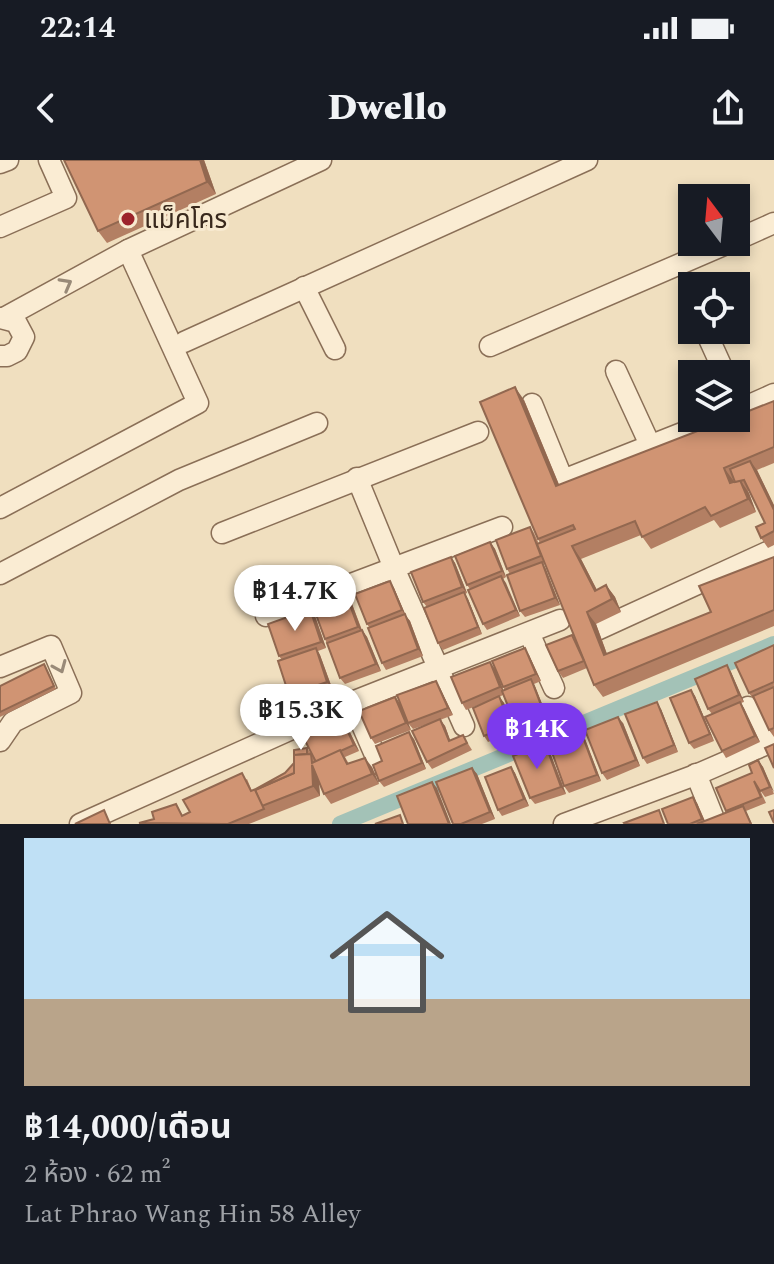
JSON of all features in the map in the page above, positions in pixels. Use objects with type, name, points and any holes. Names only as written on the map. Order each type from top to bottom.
[{"type":"street","points":[[0,163],[8,160]]},
{"type":"street","points":[[0,227],[66,198],[49,160]]},
{"type":"street","points":[[2,318],[128,250],[321,160]]},
{"type":"street","points":[[184,342],[587,160]]},
{"type":"street","points":[[750,234],[774,223]]},
{"type":"street","points":[[0,508],[198,403],[128,250]]},
{"type":"street","points":[[490,346],[699,256]]},
{"type":"street","points":[[304,287],[335,349]]},
{"type":"street","points":[[1,356],[17,351],[24,337],[16,322],[2,318]]},
{"type":"street","points":[[616,371],[651,447]]},
{"type":"street","points":[[750,402],[774,394]]},
{"type":"street","points":[[532,404],[563,480],[687,432]]},
{"type":"street","points":[[0,574],[179,480],[317,423]]},
{"type":"street","points":[[222,533],[478,432]]},
{"type":"street","points":[[357,478],[464,726]]},
{"type":"street","points":[[266,616],[502,527]]},
{"type":"street","points":[[586,635],[774,549]]},
{"type":"street","points":[[80,824],[352,702],[560,620]]},
{"type":"street","points":[[529,633],[554,688]]},
{"type":"street","points":[[0,667],[51,646],[71,693],[13,722],[1,736]]},
{"type":"street","points":[[352,702],[379,764]]},
{"type":"street","points":[[564,824],[602,817],[770,742],[748,707]]},
{"type":"street","points":[[696,774],[716,824]]},
{"type":"building","name":"แม็คโคร","points":[[64,160],[200,160],[207,182],[98,231]]},
{"type":"building","points":[[515,387],[556,486],[695,432],[750,432],[750,410],[774,401],[774,447],[724,468],[730,483],[740,480],[748,499],[711,516],[705,507],[642,537],[635,521],[572,546],[595,591],[606,585],[612,599],[587,612],[604,655],[711,612],[699,586],[774,557],[774,610],[594,685],[537,544],[575,529],[573,525],[538,539],[480,402]]},
{"type":"building","points":[[750,461],[774,510],[774,531],[761,538],[756,527],[765,523],[744,480],[735,482],[730,469]]},
{"type":"building","points":[[530,527],[541,556],[507,569],[496,540]]},
{"type":"building","points":[[490,542],[502,571],[467,585],[455,556]]},
{"type":"building","points":[[451,557],[462,587],[423,602],[411,572]]},
{"type":"building","points":[[542,562],[555,598],[520,611],[507,575]]},
{"type":"building","points":[[501,576],[516,610],[483,624],[468,590]]},
{"type":"building","points":[[390,581],[402,610],[367,624],[355,594]]},
{"type":"building","points":[[464,592],[478,627],[438,643],[424,608]]},
{"type":"building","points":[[347,597],[358,627],[325,639],[314,609]]},
{"type":"building","points":[[310,609],[321,642],[279,656],[268,624]]},
{"type":"building","points":[[405,614],[418,649],[382,663],[368,628]]},
{"type":"building","points":[[362,630],[376,664],[340,678],[327,643]]},
{"type":"building","points":[[572,635],[584,661],[558,671],[546,645]]},
{"type":"building","points":[[774,645],[774,682],[749,693],[735,663]]},
{"type":"building","points":[[316,648],[327,682],[289,695],[278,661]]},
{"type":"building","points":[[525,648],[536,674],[503,687],[492,661]]},
{"type":"building","points":[[490,662],[500,687],[462,703],[451,677]]},
{"type":"building","points":[[44,664],[54,686],[0,712],[0,686]]},
{"type":"building","points":[[727,665],[739,695],[708,709],[695,679]]},
{"type":"building","points":[[531,679],[544,713],[515,724],[502,691]]},
{"type":"building","points":[[436,681],[448,708],[408,723],[397,695]]},
{"type":"building","points":[[774,687],[774,728],[769,730],[753,696]]},
{"type":"building","points":[[691,690],[710,734],[689,743],[670,698]]},
{"type":"building","points":[[499,696],[510,725],[484,736],[473,708]]},
{"type":"building","points":[[395,697],[406,723],[371,738],[359,711]]},
{"type":"building","points":[[657,702],[674,745],[643,758],[625,714]]},
{"type":"building","points":[[740,702],[755,736],[722,751],[705,717]]},
{"type":"building","points":[[338,710],[354,745],[316,762],[298,727]]},
{"type":"building","points":[[618,717],[636,760],[602,773],[585,730]]},
{"type":"building","points":[[440,719],[449,741],[463,735],[467,743],[427,762],[412,731]]},
{"type":"building","points":[[409,732],[422,763],[379,781],[373,765],[382,761],[376,746]]},
{"type":"building","points":[[581,732],[597,775],[564,786],[549,744]]},
{"type":"building","points":[[545,743],[561,787],[530,798],[513,756]]},
{"type":"building","points":[[774,744],[774,768],[765,748]]},
{"type":"building","points":[[307,748],[307,754],[294,755],[294,750]]},
{"type":"building","points":[[340,750],[347,764],[365,758],[372,774],[324,794],[312,765],[313,786],[262,806],[255,790],[294,773],[294,755],[311,754],[312,763]]},
{"type":"building","points":[[758,760],[770,787],[760,791],[754,781],[761,797],[726,811],[716,788],[752,773],[749,765]]},
{"type":"building","points":[[294,763],[294,773],[255,790],[264,809],[228,824],[139,823],[154,819],[152,812],[176,804],[182,816],[190,812],[183,800],[242,773],[251,791],[285,773]]},
{"type":"building","points":[[511,767],[524,799],[498,810],[485,777]]},
{"type":"building","points":[[472,768],[490,812],[461,824],[453,824],[436,782]]},
{"type":"building","points":[[432,782],[449,824],[408,824],[397,796]]},
{"type":"building","points":[[693,797],[702,819],[690,824],[668,824],[662,809]]},
{"type":"building","points":[[743,806],[751,824],[697,824]]},
{"type":"building","points":[[104,810],[110,824],[75,824]]},
{"type":"building","points":[[659,810],[664,824],[624,823]]},
{"type":"building","points":[[400,815],[403,824],[375,824]]},
{"type":"waterway","points":[[340,824],[774,644]]},
{"type":"place","name":"แม็คโคร","points":[[128,219]]}]
